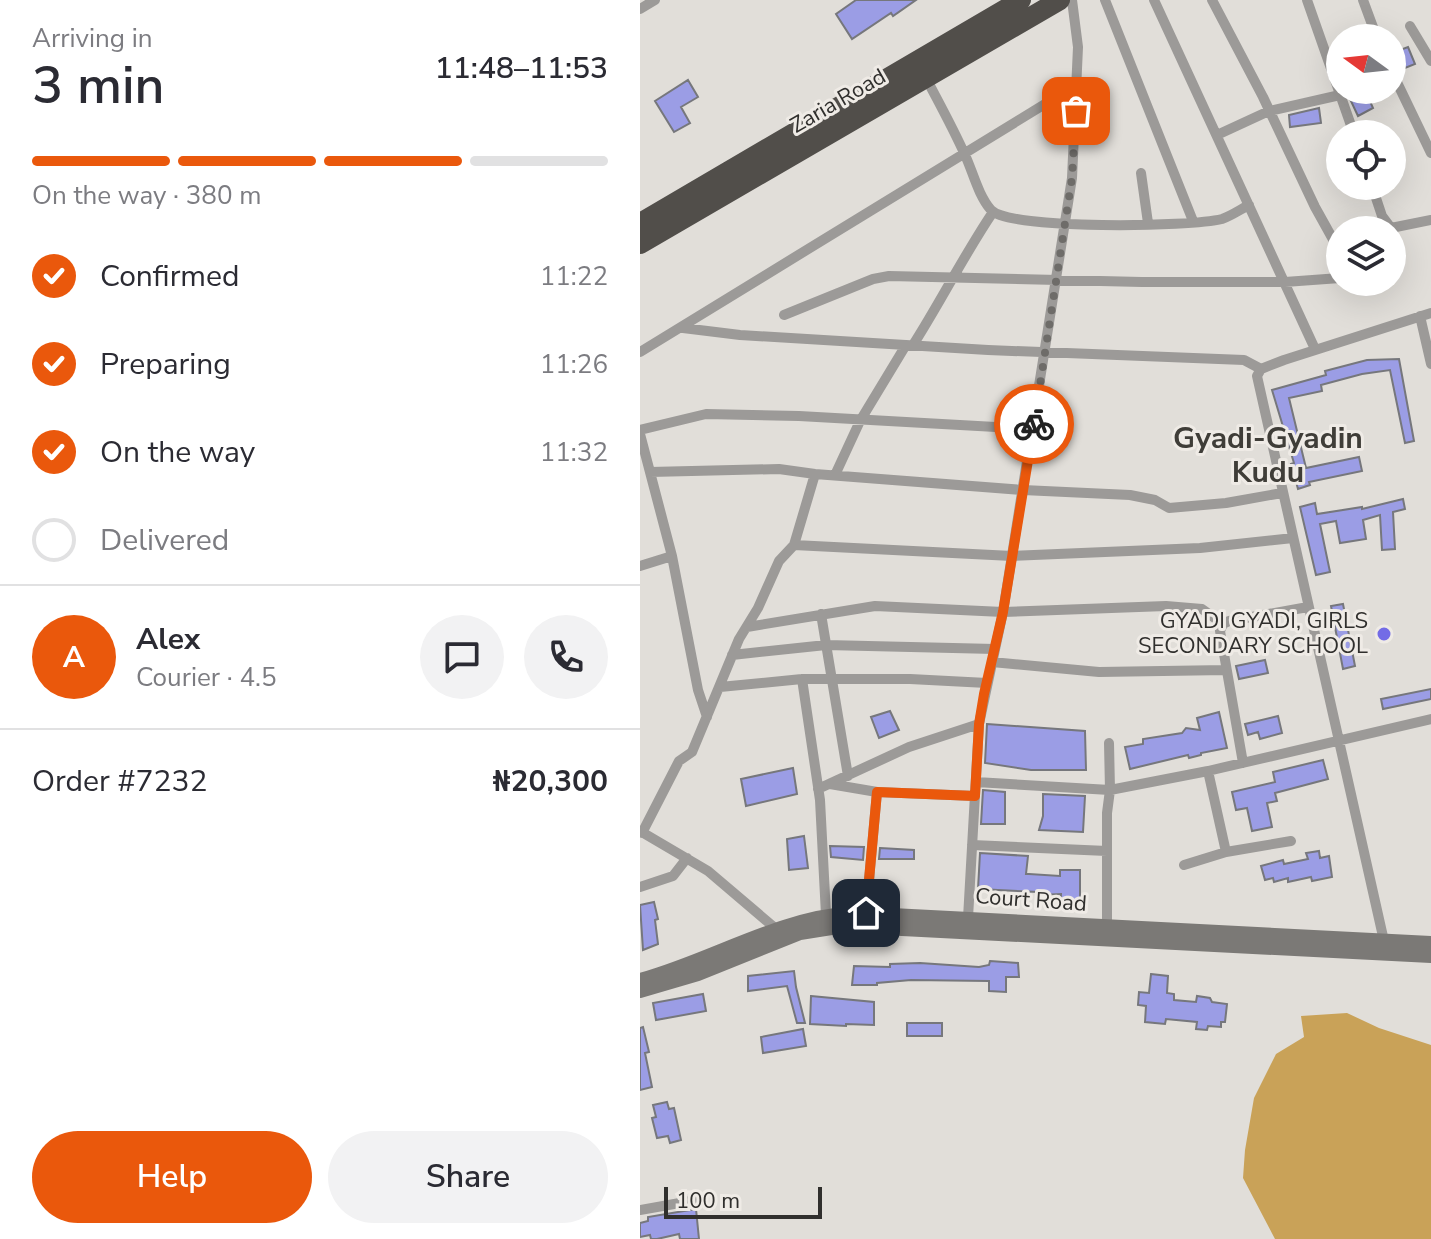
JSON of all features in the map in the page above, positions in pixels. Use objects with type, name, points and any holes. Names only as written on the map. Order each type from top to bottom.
[{"type":"highway","name":"Zaria Road","points":[[640,223],[1021,0]]},
{"type":"highway","name":"Zaria Road","points":[[640,244],[1060,0]]},
{"type":"main road","name":"Court Road","points":[[640,980],[687,965],[775,928],[826,915],[866,913],[1431,943]]},
{"type":"main road","name":"Court Road","points":[[640,991],[698,974],[800,933],[844,926],[1431,956]]},
{"type":"street","points":[[640,9],[655,0]]},
{"type":"street","points":[[968,918],[979,724],[1003,612],[1046,353],[1076,137],[1078,47],[1072,0]]},
{"type":"street","points":[[1105,0],[1193,221]]},
{"type":"street","points":[[1154,0],[1315,349]]},
{"type":"street","points":[[1307,0],[1326,55]]},
{"type":"street","points":[[1363,0],[1372,24]]},
{"type":"street","points":[[1217,2],[1326,227]]},
{"type":"street","points":[[1410,26],[1431,61]]},
{"type":"street","points":[[926,78],[984,198],[993,212],[1006,219],[1065,224],[1193,221],[1225,218],[1249,205]]},
{"type":"street","points":[[640,352],[1076,85]]},
{"type":"street","points":[[1217,135],[1269,111],[1326,98]]},
{"type":"street","points":[[1406,101],[1431,153]]},
{"type":"street","points":[[1141,173],[1148,223]]},
{"type":"street","points":[[835,475],[860,421],[993,212]]},
{"type":"street","points":[[1406,226],[1431,220]]},
{"type":"street","points":[[784,315],[873,279],[897,276],[1057,282],[1285,282],[1326,279]]},
{"type":"street","points":[[683,328],[740,335],[1046,353],[1244,360],[1261,369],[1426,314],[1431,364]]},
{"type":"street","points":[[1261,369],[1256,382],[1384,941]]},
{"type":"street","points":[[707,717],[698,690],[672,556],[640,432],[706,414],[1033,429]]},
{"type":"street","points":[[650,472],[779,469],[1023,490],[1130,495],[1155,500],[1166,508],[1226,503],[1282,493]]},
{"type":"street","points":[[775,928],[708,871],[641,832],[679,761],[692,752],[732,655],[779,561],[794,545],[815,474]]},
{"type":"street","points":[[794,545],[1012,556],[1200,548],[1293,538]]},
{"type":"street","points":[[640,566],[672,556]]},
{"type":"street","points":[[747,627],[875,606],[1003,612],[1166,606],[1202,609],[1223,624]]},
{"type":"street","points":[[1223,624],[1308,607]]},
{"type":"street","points":[[821,614],[848,776]]},
{"type":"street","points":[[1223,624],[1220,637],[1243,763]]},
{"type":"street","points":[[732,655],[826,645],[995,649]]},
{"type":"street","points":[[992,662],[1099,672],[1226,670]]},
{"type":"street","points":[[720,687],[802,679],[987,683]]},
{"type":"street","points":[[802,679],[818,789],[826,915]]},
{"type":"street","points":[[976,782],[1110,790],[1208,771],[1431,719]]},
{"type":"street","points":[[818,789],[909,747],[979,724]]},
{"type":"street","points":[[1107,926],[1109,743]]},
{"type":"street","points":[[1208,771],[1226,852]]},
{"type":"street","points":[[830,784],[877,792],[975,796]]},
{"type":"street","points":[[866,913],[877,792]]},
{"type":"street","points":[[1184,865],[1226,852],[1291,841]]},
{"type":"street","points":[[972,845],[1107,851]]},
{"type":"street","points":[[640,887],[673,876],[687,858]]},
{"type":"street","points":[[640,1210],[702,1199]]},
{"type":"shaded area","points":[[1347,1013],[1379,1028],[1431,1045],[1431,1239],[1275,1239],[1243,1178],[1254,1098],[1276,1054],[1304,1037],[1301,1016]]},
{"type":"building","points":[[856,0],[916,0],[852,39],[836,14]]},
{"type":"building","points":[[1406,48],[1415,64],[1406,68]]},
{"type":"building","points":[[688,80],[698,97],[681,107],[690,123],[674,132],[655,101]]},
{"type":"building","points":[[1352,104],[1371,104],[1373,108],[1358,116]]},
{"type":"building","points":[[1319,108],[1321,123],[1290,127],[1289,115]]},
{"type":"building","points":[[1399,359],[1414,441],[1405,443],[1390,370],[1321,385],[1322,391],[1289,398],[1306,468],[1359,457],[1362,471],[1309,482],[1310,485],[1298,489],[1291,464],[1294,463],[1272,390],[1367,360]]},
{"type":"building","points":[[1403,499],[1405,509],[1393,512],[1395,549],[1382,550],[1380,515],[1363,520],[1366,539],[1340,543],[1336,521],[1320,524],[1330,572],[1316,575],[1300,507],[1315,503],[1317,514],[1362,509]]},
{"type":"building","points":[[1343,604],[1355,666],[1343,669],[1331,606]]},
{"type":"building","points":[[1265,660],[1268,673],[1239,679],[1236,666]]},
{"type":"building","points":[[1431,689],[1431,699],[1383,709],[1381,699]]},
{"type":"building","points":[[890,711],[899,730],[879,738],[871,717]]},
{"type":"building","points":[[1219,712],[1227,748],[1130,769],[1125,747],[1143,744],[1143,739],[1182,733],[1186,728],[1200,730],[1197,718]]},
{"type":"building","points":[[1278,716],[1282,733],[1260,739],[1258,732],[1248,735],[1245,724]]},
{"type":"building","points":[[987,724],[1085,731],[1086,770],[1031,770],[985,763]]},
{"type":"building","points":[[1323,760],[1328,779],[1275,793],[1277,801],[1267,803],[1272,827],[1252,831],[1247,808],[1236,810],[1232,792],[1275,782],[1273,772]]},
{"type":"building","points":[[793,768],[797,794],[746,806],[741,779]]},
{"type":"building","points":[[983,790],[1005,792],[1005,824],[981,824]]},
{"type":"building","points":[[1043,794],[1085,796],[1083,832],[1039,830],[1043,816]]},
{"type":"building","points":[[804,836],[808,868],[789,870],[787,839]]},
{"type":"building","points":[[830,846],[864,847],[863,860],[831,857]]},
{"type":"building","points":[[880,848],[914,850],[914,859],[879,859]]},
{"type":"building","points":[[1319,851],[1320,858],[1329,856],[1332,877],[1312,881],[1311,877],[1288,882],[1288,878],[1274,882],[1273,878],[1265,880],[1261,866],[1283,860],[1284,864],[1308,859],[1306,853]]},
{"type":"building","points":[[980,853],[1028,856],[1026,874],[1060,876],[1060,870],[1080,870],[1080,901],[1061,902],[1061,894],[978,889]]},
{"type":"building","points":[[654,902],[658,944],[643,950],[640,905]]},
{"type":"building","points":[[990,961],[1018,963],[1019,977],[1006,977],[1006,992],[989,991],[989,981],[911,980],[852,985],[854,966],[890,967],[890,964],[920,963],[979,967],[989,965]]},
{"type":"building","points":[[794,971],[805,1023],[797,1023],[787,986],[748,991],[748,976]]},
{"type":"building","points":[[1151,974],[1168,976],[1167,993],[1174,994],[1174,1000],[1196,1002],[1197,996],[1227,1004],[1225,1022],[1221,1022],[1221,1027],[1208,1026],[1207,1030],[1196,1029],[1197,1022],[1166,1019],[1165,1024],[1145,1022],[1146,1006],[1138,1005],[1139,992],[1149,993]]},
{"type":"building","points":[[703,994],[706,1011],[656,1020],[653,1003]]},
{"type":"building","points":[[811,996],[874,1002],[874,1025],[810,1024]]},
{"type":"building","points":[[907,1023],[942,1023],[942,1036],[907,1036]]},
{"type":"building","points":[[643,1027],[652,1087],[640,1090],[640,1028]]},
{"type":"building","points":[[803,1029],[806,1046],[763,1053],[761,1037]]},
{"type":"building","points":[[667,1102],[669,1109],[674,1108],[681,1140],[670,1143],[668,1136],[657,1138],[652,1118],[656,1117],[653,1105]]},
{"type":"building","points":[[696,1209],[699,1239],[680,1239],[679,1234],[657,1239],[651,1239],[650,1235],[640,1237],[640,1223],[648,1221],[648,1217]]},
{"type":"way so far","points":[[1034,424],[1072,178],[1076,111]]},
{"type":"place","name":"GYADI GYADI, GIRLS SECONDARY SCHOOL","points":[[1384,634]]},
{"type":"district","name":"Gyadi-Gyadin Kudu","points":[[1268,455]]},
{"type":"route","points":[[866,913],[877,792],[975,796],[979,724],[1003,612],[1034,424]]}]
